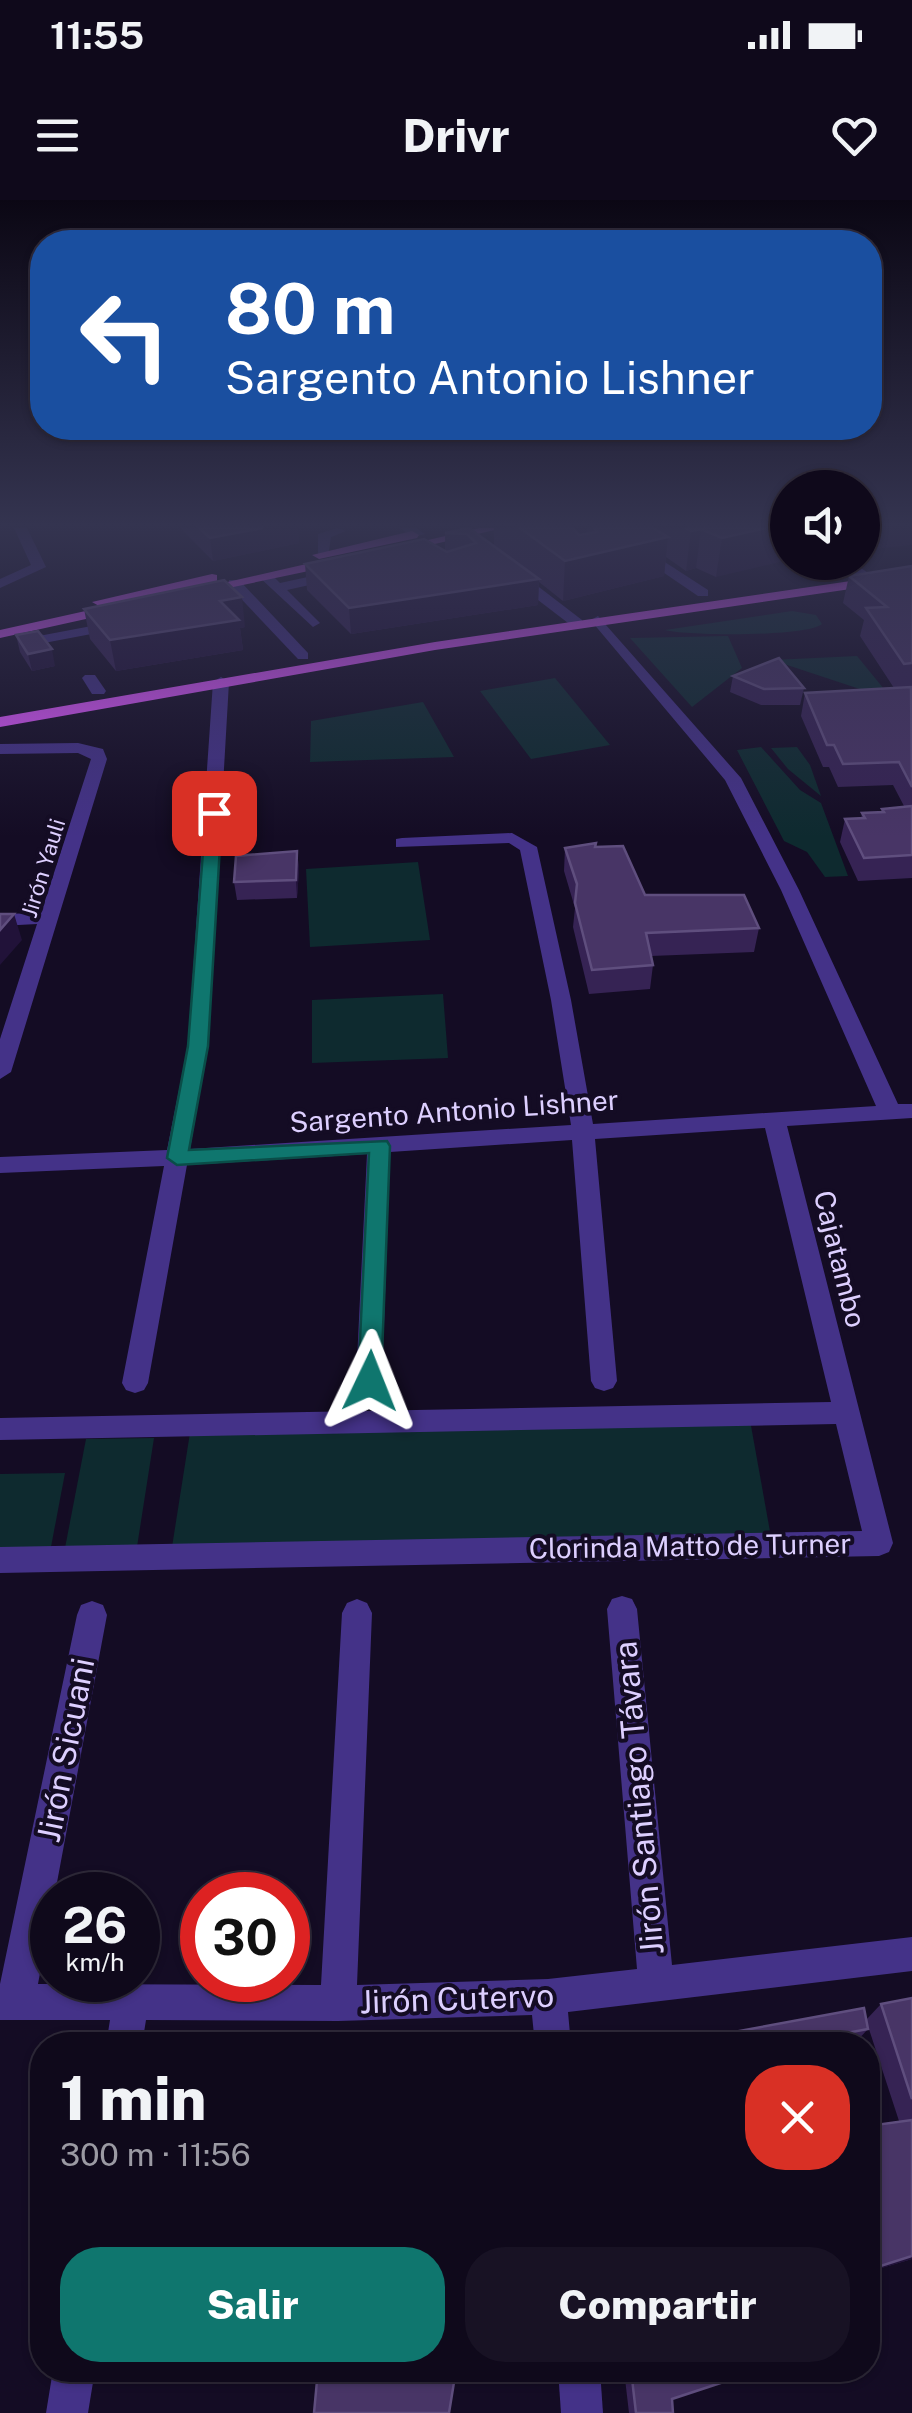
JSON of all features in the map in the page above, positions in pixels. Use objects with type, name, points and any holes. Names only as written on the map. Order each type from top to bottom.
[{"type":"main road","points":[[0,708],[94,685],[477,631]]},
{"type":"main road","points":[[0,722],[498,631]]},
{"type":"street","points":[[13,631],[44,639],[65,639],[96,631]]},
{"type":"street","points":[[280,631],[303,656]]},
{"type":"street","points":[[608,631],[733,778],[901,1112]]},
{"type":"street","points":[[135,1382],[198,1046],[221,682]]},
{"type":"street","name":"Jirón Yauli","points":[[0,749],[78,748],[97,753],[98,766],[0,1072]]},
{"type":"street","points":[[402,844],[512,838],[528,847],[561,1000],[583,1133],[604,1381]]},
{"type":"street","points":[[0,920],[51,918]]},
{"type":"street","name":"Sargento Antonio Lishner","points":[[0,1165],[177,1158],[901,1112]]},
{"type":"street","name":"Cajatambo","points":[[774,1119],[847,1413]]},
{"type":"street","points":[[370,1381],[379,1146]]},
{"type":"street","points":[[0,1429],[847,1413]]},
{"type":"street","name":"Clorinda Matto de Turner","points":[[0,1560],[879,1542],[847,1413]]},
{"type":"street","name":"Jirón Santiago Távara","points":[[622,1608],[656,1987]]},
{"type":"street","points":[[338,2003],[357,1612]]},
{"type":"street","name":"Jirón Sicuani","points":[[8,2002],[92,1615]]},
{"type":"street","name":"Jirón Cutervo","points":[[8,2002],[338,2003],[548,1997],[912,1954]]},
{"type":"street","points":[[548,1997],[552,2032]]},
{"type":"street","points":[[126,2032],[131,2003]]},
{"type":"street","points":[[67,2413],[72,2382]]},
{"type":"street","points":[[579,2382],[582,2413]]},
{"type":"green space","points":[[673,631],[791,631],[720,634]]},
{"type":"green space","points":[[728,636],[742,668],[692,707],[630,638]]},
{"type":"green space","points":[[857,656],[893,700],[772,660]]},
{"type":"green space","points":[[555,678],[610,745],[531,759],[480,691]]},
{"type":"green space","points":[[423,702],[454,757],[310,762],[311,721]]},
{"type":"green space","points":[[761,747],[800,790],[821,803],[848,876],[825,877],[807,852],[784,841],[737,750]]},
{"type":"green space","points":[[797,747],[810,765],[821,796],[788,769],[771,748]]},
{"type":"green space","points":[[418,862],[430,940],[310,947],[306,869]]},
{"type":"green space","points":[[443,994],[448,1058],[312,1063],[312,1000]]},
{"type":"green space","points":[[748,1409],[771,1537],[172,1547],[192,1420]]},
{"type":"green space","points":[[154,1438],[137,1547],[65,1548],[86,1439]]},
{"type":"green space","points":[[65,1473],[51,1547],[0,1548],[0,1474]]},
{"type":"building","points":[[38,631],[52,649],[28,654],[16,635]]},
{"type":"building","points":[[103,631],[166,631],[110,640]]},
{"type":"building","points":[[882,631],[912,631],[912,663],[904,664]]},
{"type":"building","points":[[779,658],[804,688],[764,689],[733,676]]},
{"type":"building","points":[[911,687],[912,787],[899,762],[843,764],[834,745],[827,745],[805,693]]},
{"type":"building","points":[[912,806],[912,855],[864,858],[845,819]]},
{"type":"building","points":[[596,843],[595,847],[623,846],[645,895],[744,895],[759,928],[646,933],[653,965],[592,970],[575,903],[577,884],[565,848]]},
{"type":"building","points":[[297,851],[296,880],[234,882],[236,856]]},
{"type":"building","points":[[0,914],[14,914],[0,930]]},
{"type":"building","points":[[912,1998],[912,2099],[881,2004]]},
{"type":"building","points":[[864,2008],[868,2029],[852,2032],[734,2032]]},
{"type":"building","points":[[912,2120],[912,2256],[880,2266],[880,2124]]},
{"type":"building","points":[[317,2382],[454,2382],[449,2413],[314,2413]]},
{"type":"building","points":[[632,2382],[724,2382],[672,2399],[673,2413],[636,2413]]},
{"type":"route","points":[[214,813],[198,1046],[177,1158],[379,1146],[370,1381]]}]
